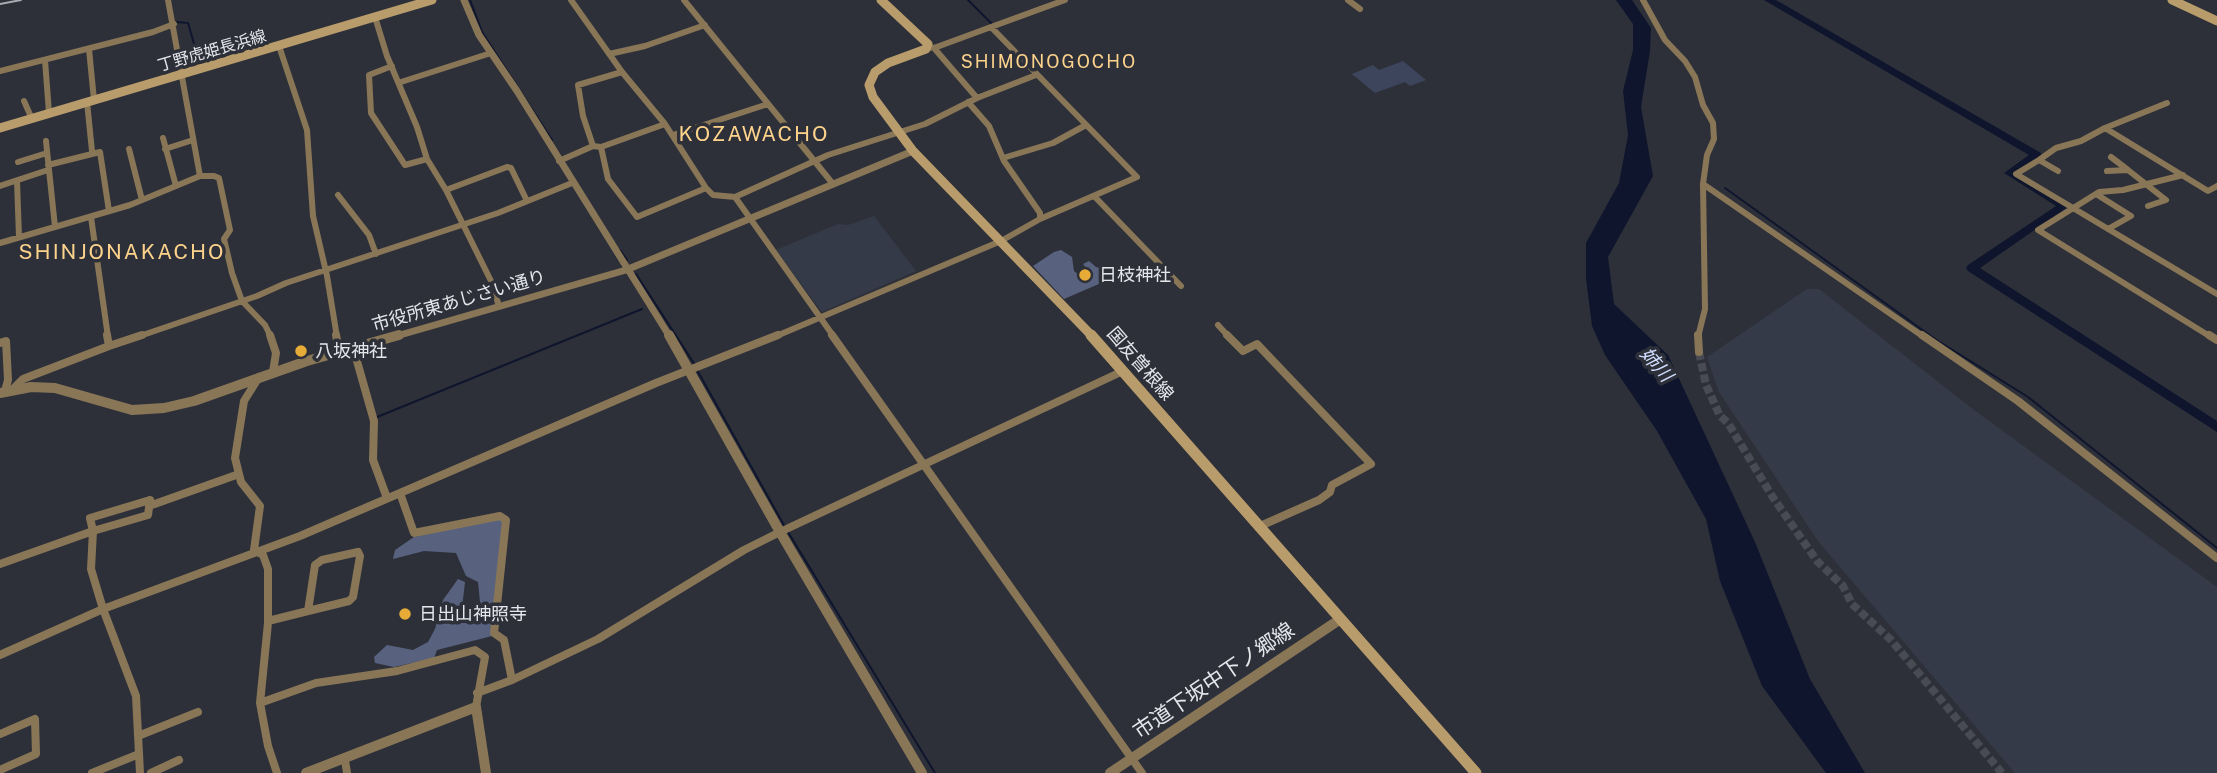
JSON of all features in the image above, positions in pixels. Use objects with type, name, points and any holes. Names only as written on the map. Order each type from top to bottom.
[{"type":"main road","name":"丁野虎姫長浜線","points":[[0,128],[432,0]]},
{"type":"main road","points":[[881,0],[931,47]]},
{"type":"main road","points":[[2172,0],[2217,21]]},
{"type":"main road","name":"国友曽根線","points":[[931,47],[888,63],[876,72],[869,85],[873,97],[899,132],[1123,371],[1257,527],[1476,773]]},
{"type":"street","points":[[169,0],[200,176]]},
{"type":"street","points":[[464,0],[479,35],[691,371],[785,529],[922,773]]},
{"type":"street","points":[[571,0],[622,72],[665,124],[713,195],[735,197],[815,161],[925,124],[977,98],[1036,75]]},
{"type":"street","points":[[684,0],[833,184]]},
{"type":"street","points":[[977,98],[931,47],[1065,0]]},
{"type":"street","points":[[1348,0],[1360,9]]},
{"type":"street","points":[[1643,0],[1665,40],[1685,61],[1695,77],[1703,105],[1713,123],[1713,139],[1707,155],[1703,184],[1704,309],[1698,334],[1699,352]]},
{"type":"street","points":[[375,17],[427,159],[446,190],[491,281],[499,306]]},
{"type":"street","points":[[0,71],[153,32],[174,24]]},
{"type":"street","points":[[609,54],[645,47],[705,25]]},
{"type":"street","points":[[0,655],[103,609],[258,552],[821,318],[1001,241],[1040,219],[1137,177],[991,27]]},
{"type":"street","points":[[279,46],[307,130],[307,169],[313,216],[339,351]]},
{"type":"street","points":[[89,49],[92,151]]},
{"type":"street","points":[[401,82],[491,53]]},
{"type":"street","points":[[46,60],[49,113]]},
{"type":"street","points":[[392,66],[369,75],[371,113],[405,165],[427,159]]},
{"type":"street","points":[[622,72],[578,85],[583,116],[608,178],[637,217],[706,188]]},
{"type":"street","points":[[24,101],[32,118]]},
{"type":"street","points":[[968,102],[989,126],[1003,158],[1040,213],[1040,219]]},
{"type":"street","points":[[2167,103],[2105,128],[2081,141],[2056,148],[2016,174],[2215,291]]},
{"type":"street","points":[[673,135],[768,104]]},
{"type":"street","points":[[559,161],[665,124]]},
{"type":"street","points":[[1003,158],[1053,143],[1086,125]]},
{"type":"street","points":[[2105,128],[2208,191],[2216,187]]},
{"type":"street","points":[[163,138],[176,186]]},
{"type":"street","points":[[166,149],[192,140]]},
{"type":"street","points":[[46,141],[55,227]]},
{"type":"street","points":[[129,149],[142,200]]},
{"type":"street","name":"市役所東あじさい通り","points":[[6,391],[55,388],[132,410],[194,401],[339,351],[626,270],[913,150]]},
{"type":"street","points":[[0,186],[48,167],[100,152],[108,211]]},
{"type":"street","points":[[18,162],[47,153]]},
{"type":"street","points":[[2111,157],[2166,200],[2148,206]]},
{"type":"street","points":[[2039,160],[2058,171]]},
{"type":"street","points":[[446,190],[508,167],[511,168],[527,201]]},
{"type":"street","points":[[2107,171],[2128,170]]},
{"type":"street","points":[[2183,175],[2096,194],[2038,230],[2217,340]]},
{"type":"street","points":[[0,243],[142,200],[200,176],[219,178],[230,230],[224,239],[226,249],[242,301],[270,334],[276,353],[273,372]]},
{"type":"street","points":[[17,181],[19,237]]},
{"type":"street","points":[[6,391],[23,379],[109,346],[463,225],[572,183]]},
{"type":"street","points":[[1703,184],[2018,401],[2217,558]]},
{"type":"street","points":[[2096,194],[2131,216],[2108,229]]},
{"type":"street","points":[[338,195],[369,235],[376,254]]},
{"type":"street","points":[[735,197],[1142,773]]},
{"type":"street","points":[[1095,197],[1181,286]]},
{"type":"street","points":[[91,217],[109,346]]},
{"type":"street","points":[[1218,325],[1243,351],[1257,344],[1370,464],[1332,485],[1330,492],[1319,500],[1257,527]]},
{"type":"street","points":[[0,343],[6,341],[6,391]]},
{"type":"street","points":[[353,347],[374,421],[373,460],[387,498]]},
{"type":"street","points":[[477,693],[512,680],[598,639],[744,550],[785,529],[1123,371]]},
{"type":"street","points":[[259,377],[244,401],[235,458],[241,482],[260,506],[254,550],[263,555],[268,569],[268,621],[260,703],[268,746],[277,773]]},
{"type":"street","points":[[149,506],[239,474]]},
{"type":"street","points":[[400,493],[414,533],[500,516],[506,520],[494,633],[504,640],[512,680]]},
{"type":"street","points":[[0,564],[93,531],[148,515],[150,500],[90,518],[93,531],[91,569],[117,649],[133,682],[140,773]]},
{"type":"street","points":[[268,621],[349,601],[353,597],[360,556],[358,552],[322,560],[315,565],[308,611]]},
{"type":"street","name":"市道下坂中下ノ郷線","points":[[1110,773],[1339,620]]},
{"type":"street","points":[[260,703],[316,683],[397,671],[475,650],[485,657],[476,708],[486,773]]},
{"type":"street","points":[[306,773],[476,708]]},
{"type":"street","points":[[138,736],[198,712]]},
{"type":"street","points":[[0,734],[35,719],[36,754],[0,770]]},
{"type":"street","points":[[92,773],[139,754]]},
{"type":"street","points":[[151,773],[180,760]]},
{"type":"street","points":[[345,760],[347,773]]},
{"type":"shaded area","points":[[1403,61],[1426,80],[1410,86],[1405,82],[1375,93],[1352,74],[1373,65],[1379,70]]},
{"type":"shaded area","points":[[874,216],[916,271],[822,312],[776,250],[838,224],[848,225]]},
{"type":"shaded area","points":[[1061,250],[1072,257],[1074,271],[1079,275],[1088,277],[1089,272],[1083,264],[1089,261],[1096,267],[1112,271],[1115,277],[1064,299],[1033,266]]},
{"type":"shaded area","points":[[1807,289],[1819,289],[1974,410],[2217,587],[2217,773],[2015,773],[1818,541],[1719,392],[1707,357]]},
{"type":"shaded area","points":[[498,519],[503,521],[492,636],[437,650],[434,658],[394,667],[375,663],[374,657],[387,645],[413,650],[428,642],[435,629],[443,600],[458,579],[465,582],[462,608],[467,613],[474,612],[480,602],[478,582],[466,576],[456,553],[424,551],[393,559],[395,550],[414,537]]},
{"type":"water","name":"姉川","points":[[1616,0],[1632,0],[1651,28],[1641,107],[1653,176],[1608,257],[1614,304],[1668,355],[1755,542],[1810,679],[1865,773],[1826,773],[1762,686],[1720,581],[1706,519],[1657,431],[1605,355],[1592,326],[1586,279],[1586,243],[1619,183],[1628,135],[1623,91],[1633,50],[1633,24]]},
{"type":"waterway","points":[[470,0],[482,32],[552,140]]},
{"type":"waterway","points":[[968,0],[992,24]]},
{"type":"waterway","points":[[1769,0],[2037,155],[2009,173],[2064,206],[1972,268],[2217,427]]},
{"type":"waterway","points":[[177,22],[188,23],[200,64]]},
{"type":"waterway","points":[[1725,188],[1935,339],[2028,397],[2217,548]]},
{"type":"waterway","points":[[620,250],[627,260]]},
{"type":"waterway","points":[[636,274],[695,365]]},
{"type":"waterway","points":[[377,417],[642,309]]},
{"type":"waterway","points":[[697,370],[785,527]]},
{"type":"waterway","points":[[788,532],[935,773]]},
{"type":"tunnel","points":[[1699,352],[1706,385],[1720,416],[1728,423],[1772,496],[1817,561],[1843,586],[1852,604],[1891,640],[2002,773]]},
{"type":"railway","points":[[0,4],[21,0]]},
{"type":"place","name":"日枝神社","points":[[1085,275]]},
{"type":"place","name":"八坂神社","points":[[301,351]]},
{"type":"place","name":"日出山神照寺","points":[[405,614]]},
{"type":"district","name":"SHIMONOGOCHO","points":[[1049,62]]},
{"type":"district","name":"KOZAWACHO","points":[[754,135]]},
{"type":"district","name":"SHINJONAKACHO","points":[[122,253]]}]
